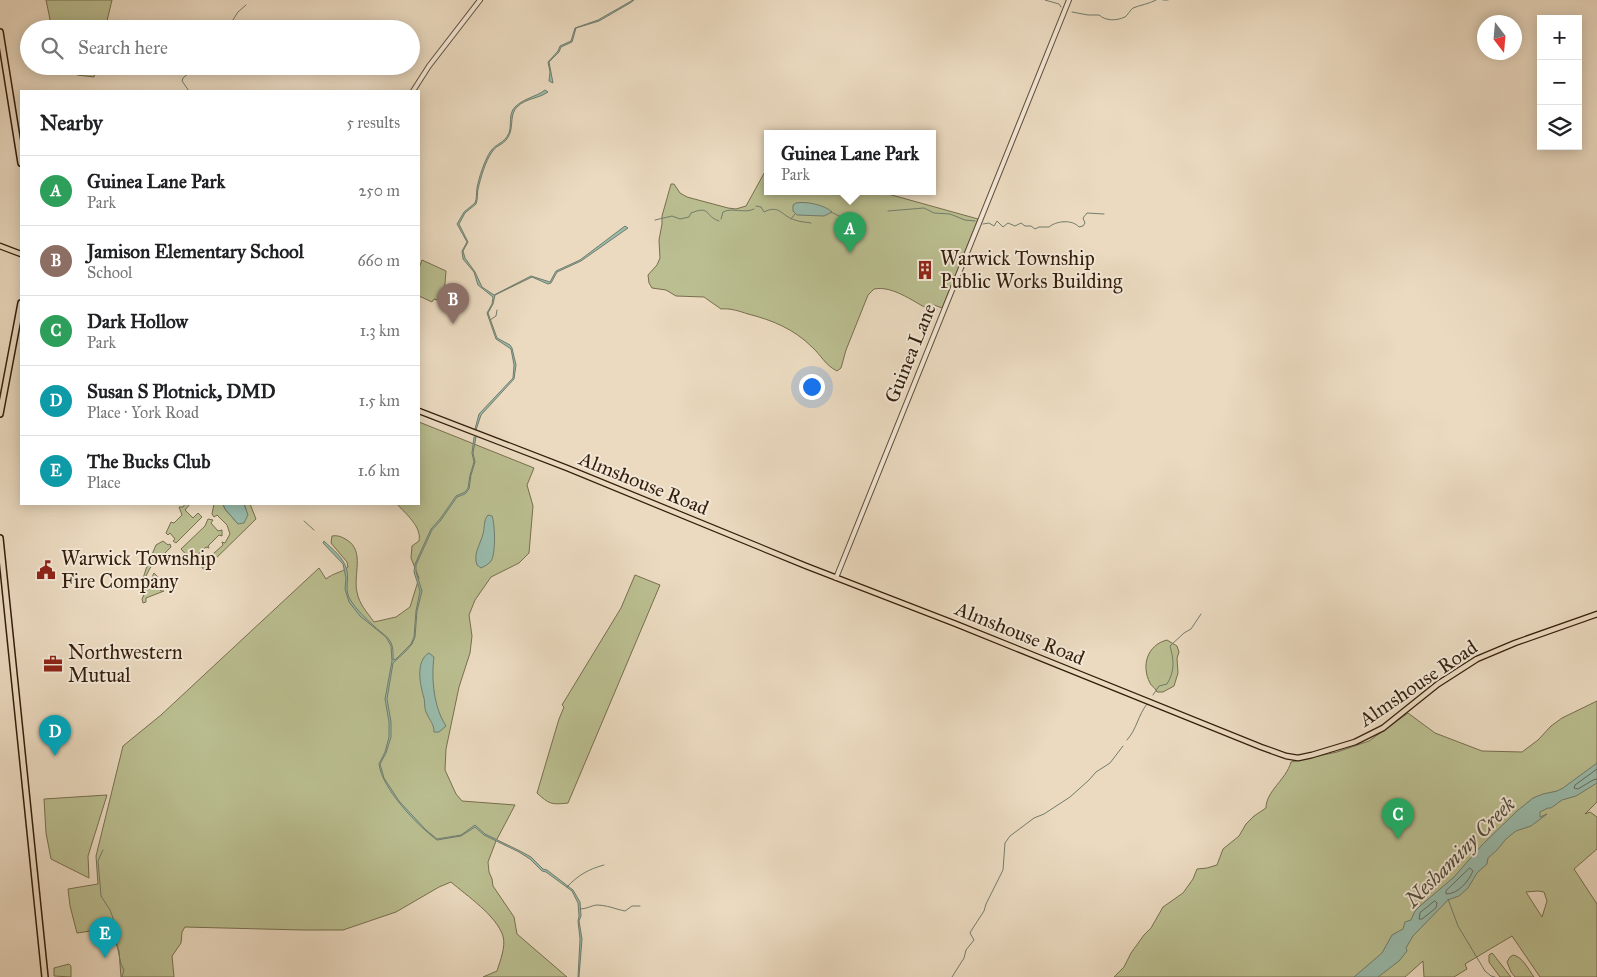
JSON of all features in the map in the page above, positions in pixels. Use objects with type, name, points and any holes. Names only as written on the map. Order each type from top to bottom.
[{"type":"highway","points":[[0,32],[20,157]]},
{"type":"highway","points":[[0,414],[20,308]]},
{"type":"highway","points":[[0,538],[45,977]]},
{"type":"main road","points":[[0,246],[20,254]]},
{"type":"main road","name":"Almshouse Road","points":[[420,411],[489,437],[836,578],[1294,758],[1347,745],[1366,737],[1383,728],[1438,684],[1477,659],[1507,646],[1597,614]]},
{"type":"street","points":[[414,90],[429,66],[480,0]]},
{"type":"street","name":"Guinea Lane","points":[[836,578],[1069,0]]},
{"type":"shaded area","points":[[46,0],[112,0],[107,20],[50,20]]},
{"type":"shaded area","points":[[77,75],[95,75],[94,77]]},
{"type":"shaded area","points":[[764,173],[764,195],[892,195],[978,219],[942,308],[934,305],[937,310],[934,312],[897,292],[874,289],[868,295],[846,350],[841,368],[837,371],[829,366],[798,335],[782,326],[738,311],[721,309],[704,297],[676,296],[666,290],[652,288],[649,283],[648,275],[657,265],[660,258],[659,240],[662,216],[671,184],[674,184],[680,193],[687,197],[728,208],[736,209],[746,206]]},
{"type":"shaded area","points":[[422,260],[446,271],[444,295],[442,294],[440,301],[434,299],[432,302],[420,296],[420,265]]},
{"type":"shaded area","points":[[420,422],[534,468],[527,485],[533,506],[529,553],[519,563],[491,577],[475,600],[469,615],[472,636],[470,653],[459,687],[446,749],[445,770],[456,794],[462,801],[515,805],[496,841],[488,862],[493,886],[514,917],[517,934],[567,977],[483,977],[497,971],[503,949],[503,936],[488,913],[451,882],[396,912],[343,930],[185,927],[182,932],[181,943],[172,956],[174,977],[121,977],[119,951],[114,938],[98,930],[77,933],[68,889],[98,884],[96,856],[123,746],[161,715],[319,568],[326,579],[348,567],[347,562],[331,543],[332,536],[340,536],[347,540],[356,550],[356,585],[358,596],[374,622],[396,617],[410,607],[419,578],[411,558],[412,546],[419,541],[418,531],[398,505],[420,505]]},
{"type":"shaded area","points":[[189,505],[185,510],[193,518],[198,513],[202,517],[176,543],[173,541],[175,539],[170,533],[168,535],[166,533],[171,522],[174,523],[182,515],[179,507]]},
{"type":"shaded area","points":[[214,505],[223,505],[238,524],[246,509],[244,505],[250,505],[256,519],[204,570],[199,563],[202,564],[223,545],[222,542],[225,543],[230,534],[227,525],[217,515],[214,517],[212,514]]},
{"type":"shaded area","points":[[208,519],[213,520],[211,523],[218,531],[222,530],[222,536],[219,535],[208,546],[209,548],[206,547],[195,557],[197,560],[191,560],[181,549],[205,526]]},
{"type":"shaded area","points":[[163,541],[168,545],[170,544],[171,547],[150,568],[140,588],[156,545]]},
{"type":"shaded area","points":[[154,573],[158,577],[153,582],[161,591],[164,591],[146,598],[146,602],[143,603],[142,599]]},
{"type":"shaded area","points":[[635,575],[660,585],[568,803],[551,803],[537,793],[564,707],[562,705],[621,608]]},
{"type":"shaded area","points":[[1167,640],[1177,646],[1179,652],[1177,658],[1178,673],[1174,686],[1163,692],[1157,692],[1147,676],[1146,663],[1150,651]]},
{"type":"shaded area","points":[[1597,701],[1597,802],[1585,814],[1590,812],[1597,817],[1597,849],[1574,869],[1597,904],[1597,977],[1540,977],[1512,936],[1465,964],[1467,969],[1454,977],[1424,977],[1423,961],[1405,977],[1114,977],[1124,967],[1131,953],[1151,928],[1163,907],[1183,893],[1193,879],[1197,869],[1217,865],[1223,849],[1239,836],[1246,824],[1254,816],[1266,808],[1269,796],[1291,762],[1337,752],[1369,741],[1408,713],[1435,733],[1482,751],[1522,752],[1562,718]],"holes":[[[1526,892],[1544,892],[1547,901],[1542,917]]]},
{"type":"shaded area","points":[[107,795],[88,856],[89,878],[51,859],[46,833],[44,799]]},
{"type":"shaded area","points":[[1492,953],[1511,977],[1500,977],[1489,962],[1489,955]]},
{"type":"shaded area","points":[[1513,955],[1522,961],[1534,977],[1515,977],[1507,962]]},
{"type":"shaded area","points":[[69,964],[71,966],[71,977],[54,976],[54,968]]},
{"type":"water","points":[[633,0],[599,21],[576,28],[572,42],[561,47],[559,52],[549,62],[553,83],[549,81],[548,62],[560,46],[571,41],[575,28],[598,20]]},
{"type":"water","points":[[545,90],[548,92],[524,102],[515,110],[508,137],[494,149],[485,165],[476,204],[465,213],[459,224],[468,242],[463,251],[465,258],[475,272],[482,287],[494,295],[531,276],[550,282],[556,271],[580,260],[625,226],[628,228],[581,261],[557,272],[551,283],[548,284],[532,277],[495,295],[493,304],[488,313],[497,338],[512,348],[516,365],[514,379],[481,415],[476,430],[479,414],[513,378],[514,365],[511,349],[496,339],[487,313],[492,304],[493,297],[478,285],[474,272],[463,259],[462,251],[467,242],[457,224],[464,212],[475,203],[478,184],[484,165],[490,152],[509,133],[513,110],[522,102]]},
{"type":"water","points":[[796,203],[815,204],[825,207],[832,212],[824,216],[797,215],[793,211],[793,205]]},
{"type":"water","points":[[474,437],[476,437],[473,453],[475,462],[469,489],[465,494],[457,497],[432,530],[416,565],[416,572],[422,591],[417,611],[415,637],[412,644],[393,663],[387,699],[391,722],[391,737],[380,764],[384,778],[379,764],[389,737],[389,722],[385,699],[392,661],[391,646],[386,637],[391,643],[393,660],[411,644],[414,637],[416,611],[420,591],[414,572],[415,564],[431,529],[456,496],[465,492],[468,488],[474,462],[472,453]]},
{"type":"water","points":[[223,505],[244,505],[248,515],[244,523],[238,524]]},
{"type":"water","points":[[488,515],[492,516],[493,520],[494,552],[490,562],[481,568],[477,565],[476,557],[485,520]]},
{"type":"water","points":[[324,541],[338,554],[346,566],[349,597],[361,614],[384,636],[360,616],[349,602],[345,589],[346,578],[343,564],[323,543]]},
{"type":"water","points":[[429,653],[434,657],[433,684],[436,702],[446,726],[439,732],[434,732],[433,725],[426,712],[420,680],[420,667]]},
{"type":"water","points":[[1597,763],[1597,783],[1576,796],[1562,800],[1551,808],[1540,812],[1540,817],[1547,814],[1531,826],[1516,831],[1506,839],[1488,858],[1487,864],[1477,873],[1468,888],[1459,896],[1448,900],[1413,936],[1406,948],[1407,951],[1399,961],[1378,977],[1354,977],[1382,953],[1392,935],[1403,929],[1405,922],[1411,920],[1415,911],[1454,877],[1482,845],[1517,811],[1533,798],[1563,788]]},
{"type":"water","points":[[384,778],[399,801],[437,839],[461,835],[475,825],[485,834],[531,857],[543,869],[573,890],[580,902],[581,916],[579,921],[582,939],[579,977],[580,939],[578,921],[578,903],[572,891],[542,871],[530,859],[484,835],[475,827],[461,836],[437,840],[420,825],[393,795]]},
{"type":"waterway","points":[[1045,0],[1059,4],[1061,7]]},
{"type":"waterway","points":[[1072,12],[1099,15],[1111,20],[1125,17],[1133,8],[1156,0]]},
{"type":"waterway","points":[[1163,0],[1168,0]]},
{"type":"waterway","points":[[233,20],[246,5]]},
{"type":"waterway","points":[[186,75],[182,81],[188,90]]},
{"type":"waterway","points":[[756,206],[761,207],[764,212],[774,209],[795,220],[811,223]]},
{"type":"waterway","points":[[888,211],[924,208],[934,213],[950,214],[965,220],[975,221]]},
{"type":"waterway","points":[[721,219],[723,212],[754,209]]},
{"type":"waterway","points":[[655,220],[672,216],[680,219],[689,217],[691,213],[702,210],[719,221]]},
{"type":"waterway","points":[[831,212],[847,220],[855,221]]},
{"type":"waterway","points":[[983,224],[989,223],[994,226],[997,221],[1003,227],[1008,223],[1015,226],[1021,223],[1035,229],[1064,222],[1076,224],[1079,227],[1085,223],[1083,218],[1087,213],[1104,214]]},
{"type":"waterway","points":[[791,219],[795,214]]},
{"type":"waterway","points":[[490,320],[496,316],[497,310]]},
{"type":"waterway","points":[[304,521],[314,530]]},
{"type":"waterway","points":[[1153,695],[1159,686],[1167,684],[1173,670],[1170,646],[1191,629],[1201,614]]},
{"type":"waterway","points":[[1127,740],[1147,704]]},
{"type":"waterway","points":[[952,977],[964,958],[966,950],[974,940],[970,933],[984,911],[1003,870],[1005,843],[1010,836],[1034,818],[1044,814],[1070,797],[1096,772],[1110,763],[1123,746]]},
{"type":"waterway","points":[[103,850],[98,861],[101,896],[113,918],[121,964],[124,970],[122,977]]},
{"type":"waterway","points":[[567,887],[584,873],[604,865]]},
{"type":"waterway","points":[[1448,899],[1458,926],[1485,971],[1495,977]]},
{"type":"waterway","points":[[580,909],[600,905],[625,911],[632,906],[640,906]]},
{"type":"place","name":"Guinea Lane Park","points":[[850,253]]},
{"type":"place","name":"Warwick Township Public Works Building","points":[[925,270]]},
{"type":"place","name":"Jamison Elementary School","points":[[453,324]]},
{"type":"place","name":"Warwick Township Fire Company","points":[[46,570]]},
{"type":"place","name":"Northwestern Mutual","points":[[53,664]]},
{"type":"place","name":"Susan S Plotnick, DMD","points":[[55,756]]},
{"type":"place","name":"Dark Hollow","points":[[1398,839]]},
{"type":"place","name":"The Bucks Club","points":[[105,958]]},
{"type":"water label","name":"Neshaminy Creek","points":[[1460,852]]}]
